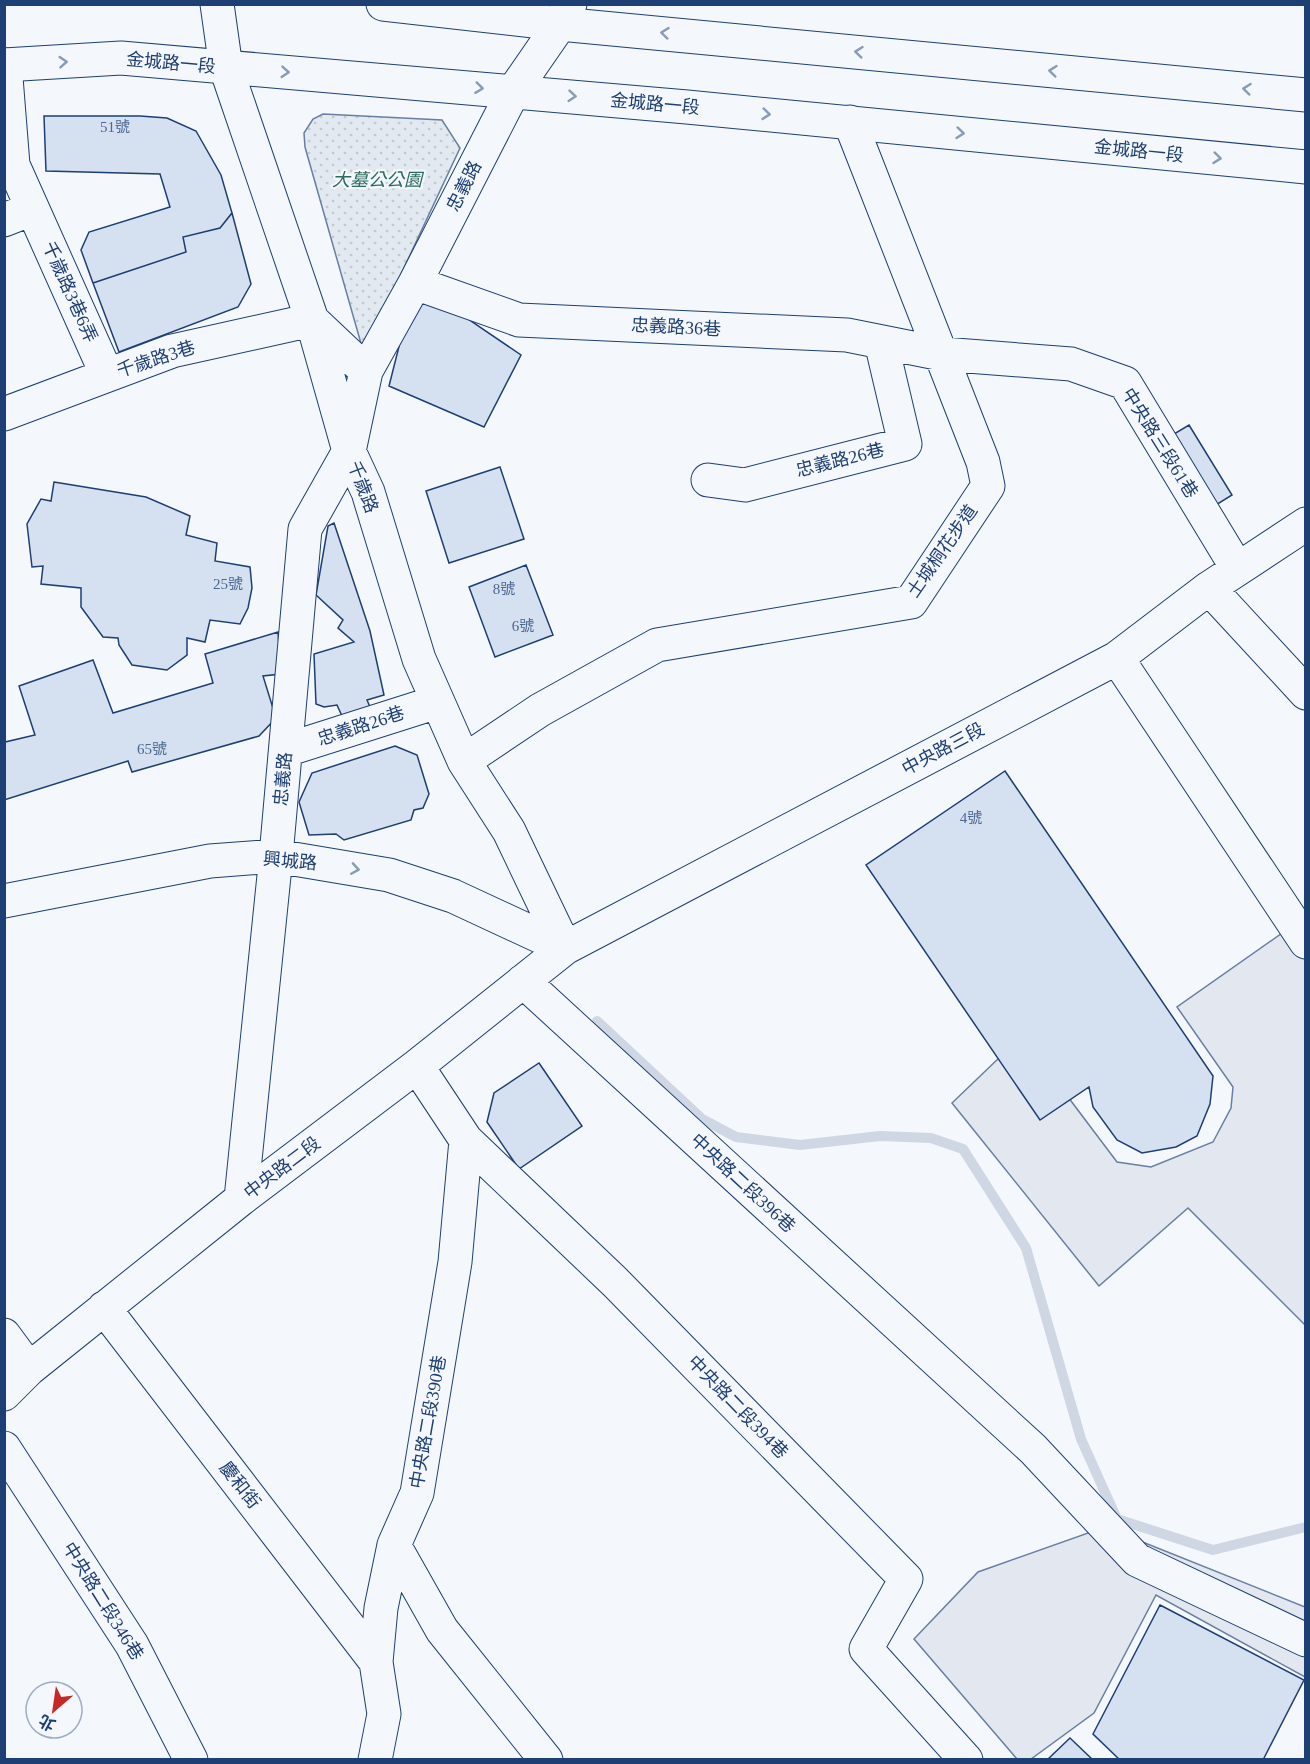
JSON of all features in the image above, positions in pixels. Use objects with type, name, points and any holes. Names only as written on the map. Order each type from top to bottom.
[{"type":"street","name":"千歲路","points":[[217,4],[226,68],[312,321],[349,451],[368,492],[419,659],[464,761],[509,831],[565,948]]},
{"type":"street","points":[[383,4],[565,14],[1305,95]]},
{"type":"street","name":"忠義路","points":[[241,1199],[276,856],[305,529],[349,451],[366,371],[415,282],[513,92],[565,14]]},
{"type":"street","name":"金城路一段","points":[[4,65],[121,58],[444,84],[1305,167]]},
{"type":"street","name":"千歲路3巷6弄","points":[[4,65],[18,214],[107,375]]},
{"type":"street","name":"土城桐花步道","points":[[464,761],[540,710],[657,645],[911,602],[988,486],[983,462],[942,354],[850,123]]},
{"type":"street","name":"忠義路36巷","points":[[415,282],[519,320],[847,335],[942,354]]},
{"type":"street","points":[[312,321],[366,371]]},
{"type":"street","name":"千歲路3巷","points":[[4,414],[172,351],[312,321]]},
{"type":"street","name":"忠義路26巷","points":[[708,480],[745,485],[905,444],[881,342]]},
{"type":"street","name":"中央路三段61巷","points":[[942,354],[1071,364],[1125,383],[1237,568]]},
{"type":"street","name":"中央路三段","points":[[565,948],[1117,658],[1237,568],[1305,524]]},
{"type":"street","points":[[1209,588],[1305,693]]},
{"type":"street","points":[[1117,658],[1305,942]]},
{"type":"street","name":"忠義路26巷","points":[[286,750],[437,702]]},
{"type":"street","name":"興城路","points":[[4,901],[210,861],[276,856],[389,875],[453,896],[565,948]]},
{"type":"street","name":"中央路二段","points":[[4,1394],[17,1375],[241,1199],[417,1066],[565,948]]},
{"type":"street","name":"中央路二段396巷","points":[[523,981],[1033,1449],[1137,1560],[1305,1640]]},
{"type":"street","name":"中央路二段394巷","points":[[417,1066],[466,1140],[615,1282],[906,1579],[866,1648],[966,1760]]},
{"type":"street","name":"中央路二段390巷","points":[[394,1545],[417,1492],[455,1262],[466,1140]]},
{"type":"street","name":"慶和街","points":[[104,1308],[376,1662]]},
{"type":"street","points":[[4,1335],[17,1375]]},
{"type":"street","name":"中央路二段346巷","points":[[4,1448],[132,1645],[192,1760]]},
{"type":"street","points":[[394,1545],[442,1630],[546,1760]]},
{"type":"street","name":"慶和街","points":[[375,1759],[384,1714],[376,1662],[381,1608],[394,1545]]},
{"type":"green space","name":"大墓公公園","points":[[323,114],[442,120],[460,148],[366,349],[362,347],[305,147],[304,133],[313,119]]},
{"type":"shaded area","points":[[1305,917],[1305,1325],[1188,1208],[1099,1286],[952,1103],[1022,1036],[1117,1162],[1151,1167],[1213,1142],[1231,1108],[1233,1087],[1177,1007]]},
{"type":"shaded area","points":[[1105,1527],[1305,1607],[1305,1677],[1156,1595],[1094,1713],[1031,1759],[1017,1759],[914,1639],[978,1572]]},
{"type":"building","points":[[44,116],[167,118],[196,131],[221,175],[232,213],[220,228],[183,237],[186,252],[93,283],[81,250],[89,232],[170,207],[160,174],[46,171]]},
{"type":"building","points":[[232,213],[251,284],[238,307],[119,352],[93,283],[186,252],[183,237],[220,228]]},
{"type":"building","points":[[415,283],[521,355],[484,427],[389,386]]},
{"type":"building","points":[[1189,425],[1232,495],[1203,513],[1159,443]]},
{"type":"building","points":[[500,467],[524,539],[449,563],[426,491]]},
{"type":"building","points":[[54,482],[146,497],[190,516],[186,535],[217,543],[215,561],[250,567],[252,588],[248,608],[240,624],[210,620],[205,642],[187,638],[187,655],[167,670],[132,665],[119,645],[118,638],[103,637],[81,607],[81,588],[41,584],[43,566],[32,567],[27,524],[41,499],[51,501]]},
{"type":"building","points":[[334,523],[370,631],[384,695],[367,700],[370,707],[342,716],[337,705],[324,707],[316,704],[314,654],[354,642],[338,628],[343,620],[316,595],[328,526]]},
{"type":"building","points":[[526,565],[553,635],[495,657],[469,587]]},
{"type":"building","points":[[278,632],[281,674],[263,676],[276,718],[259,736],[132,772],[128,761],[4,800],[4,739],[5,742],[35,735],[19,686],[93,660],[113,713],[213,683],[205,654]]},
{"type":"building","points":[[395,746],[417,755],[429,794],[423,808],[414,810],[411,820],[344,840],[336,834],[309,835],[299,802],[312,773]]},
{"type":"building","points":[[1005,771],[1213,1076],[1210,1104],[1197,1136],[1176,1147],[1142,1153],[1117,1140],[1093,1107],[1089,1087],[1040,1120],[866,865]]},
{"type":"building","points":[[539,1063],[582,1126],[519,1169],[487,1122],[494,1093]]},
{"type":"building","points":[[1160,1605],[1304,1680],[1263,1760],[1120,1760],[1093,1734]]},
{"type":"building","points":[[1070,1738],[1093,1760],[1047,1760]]},
{"type":"waterway","points":[[597,1021],[702,1119],[736,1137],[800,1145],[880,1136],[931,1138],[963,1149],[1026,1248],[1081,1439],[1117,1519],[1213,1550],[1306,1527]]}]
